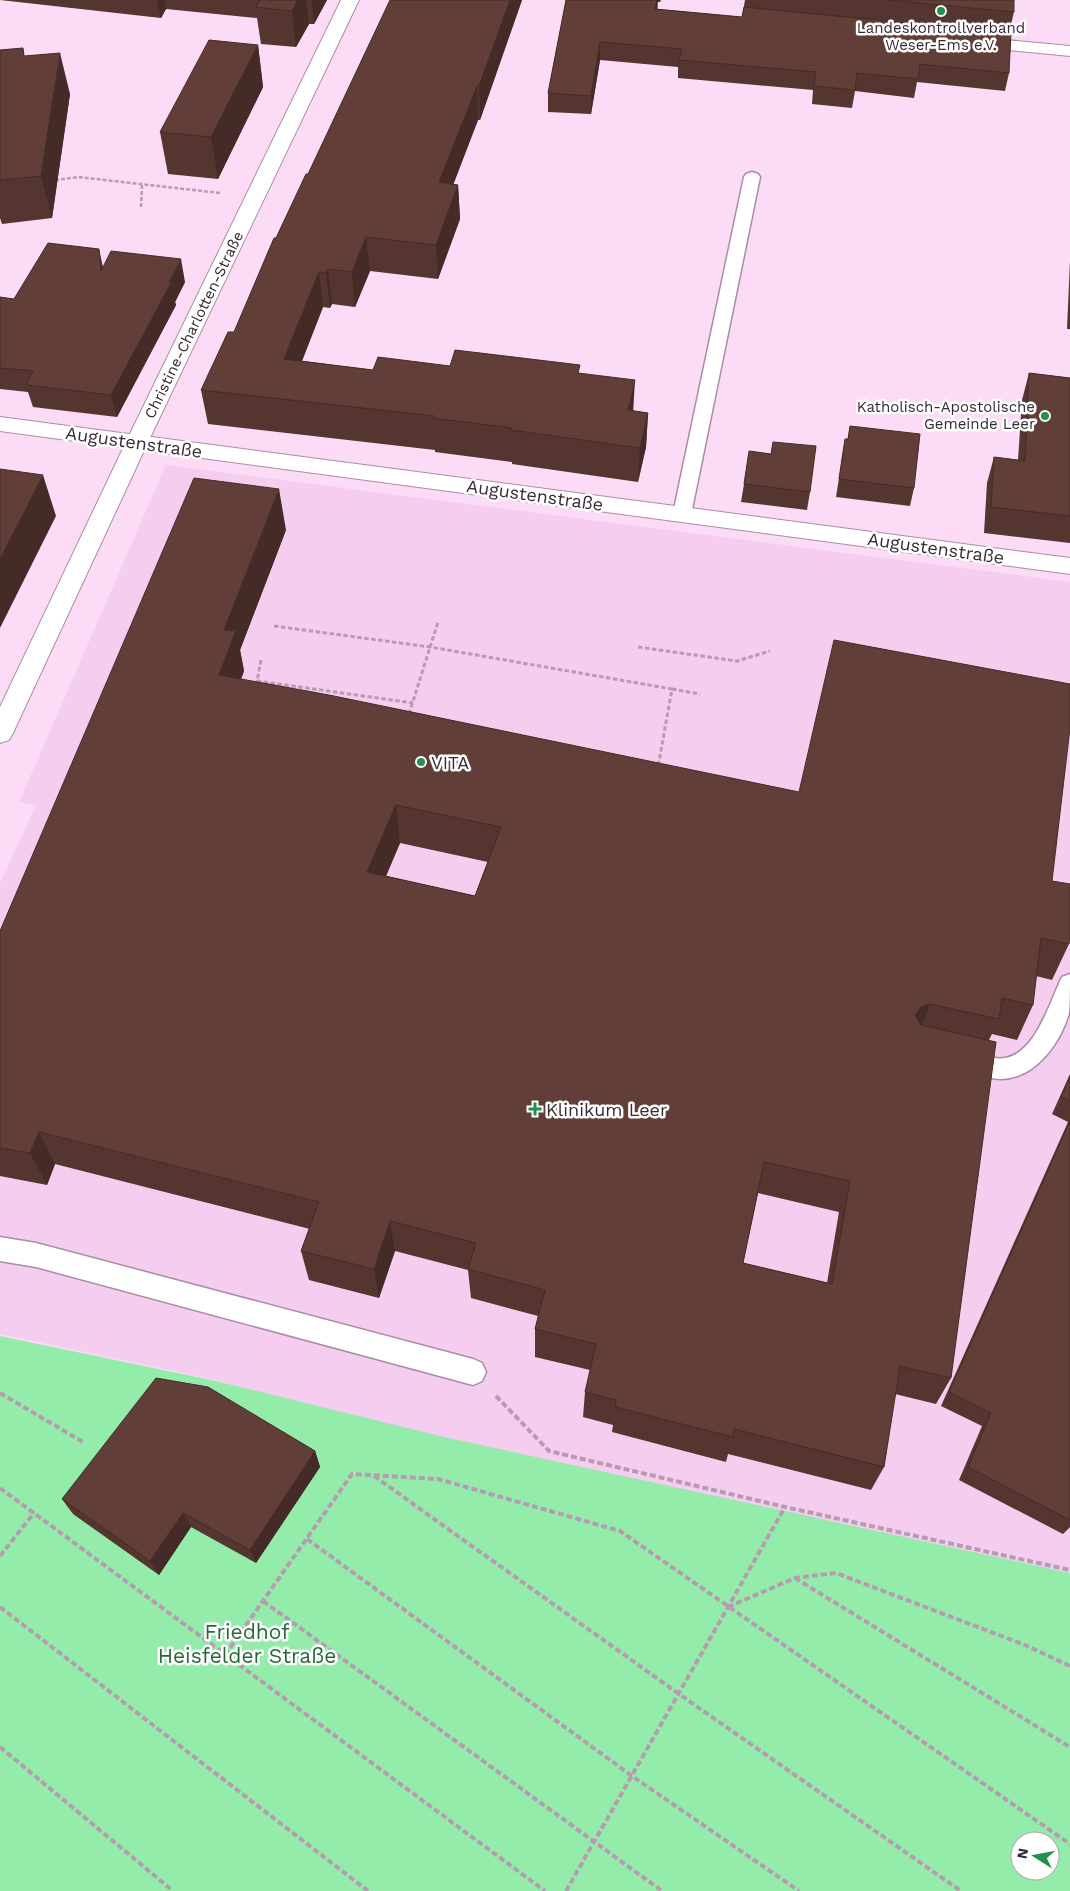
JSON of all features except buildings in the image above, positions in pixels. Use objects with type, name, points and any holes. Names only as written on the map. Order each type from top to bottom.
[{"type":"street","name":"Christine-Charlotten-Straße","points":[[0,733],[137,442],[350,0]]},
{"type":"street","points":[[962,40],[1070,51]]},
{"type":"street","name":"Augustenstraße","points":[[0,424],[1070,566]]},
{"type":"lane","points":[[682,514],[752,177]]},
{"type":"lane","points":[[946,1056],[1003,1069],[1022,1064],[1045,1041],[1070,984]]},
{"type":"lane","points":[[0,1249],[36,1255],[473,1372]]},
{"type":"path","points":[[49,181],[78,177],[256,197]]},
{"type":"path","points":[[141,207],[142,185]]},
{"type":"path","points":[[408,720],[438,622]]},
{"type":"path","points":[[274,626],[430,647],[700,694]]},
{"type":"path","points":[[638,647],[737,661],[770,651]]},
{"type":"path","points":[[261,660],[257,681],[413,703]]},
{"type":"path","points":[[656,775],[672,689]]},
{"type":"path","points":[[473,1372],[549,1451],[1070,1570]]},
{"type":"path","points":[[0,1393],[83,1442]]},
{"type":"path","points":[[225,1655],[352,1474],[438,1480],[620,1531],[1070,1844]]},
{"type":"path","points":[[373,1475],[679,1694],[961,1891]]},
{"type":"path","points":[[0,1488],[545,1891]]},
{"type":"path","points":[[566,1891],[785,1506]]},
{"type":"path","points":[[0,1556],[34,1513]]},
{"type":"path","points":[[308,1539],[632,1776],[799,1891]]},
{"type":"path","points":[[728,1607],[795,1578],[836,1573],[1025,1645],[1070,1666]]},
{"type":"path","points":[[795,1578],[1070,1747]]},
{"type":"path","points":[[263,1601],[662,1891]]},
{"type":"path","points":[[0,1607],[368,1891]]},
{"type":"path","points":[[0,1747],[173,1891]]},
{"type":"shaded area","name":"Klinikum Leer","points":[[166,465],[1070,582],[1070,1593],[442,1447],[216,1380],[0,1334],[0,883],[36,805],[19,802]]},
{"type":"green space","name":"Friedhof Heisfelder Straße","points":[[0,1336],[216,1381],[444,1437],[1070,1573],[1070,1891],[0,1891]]},
{"type":"place","name":"Landeskontrollverband Weser-Ems e.V.","points":[[941,11]]},
{"type":"place","name":"Katholisch-Apostolische Gemeinde Leer","points":[[1045,416]]},
{"type":"place","name":"VITA","points":[[421,762]]},
{"type":"place","name":"Klinikum Leer","points":[[535,1109]]}]
